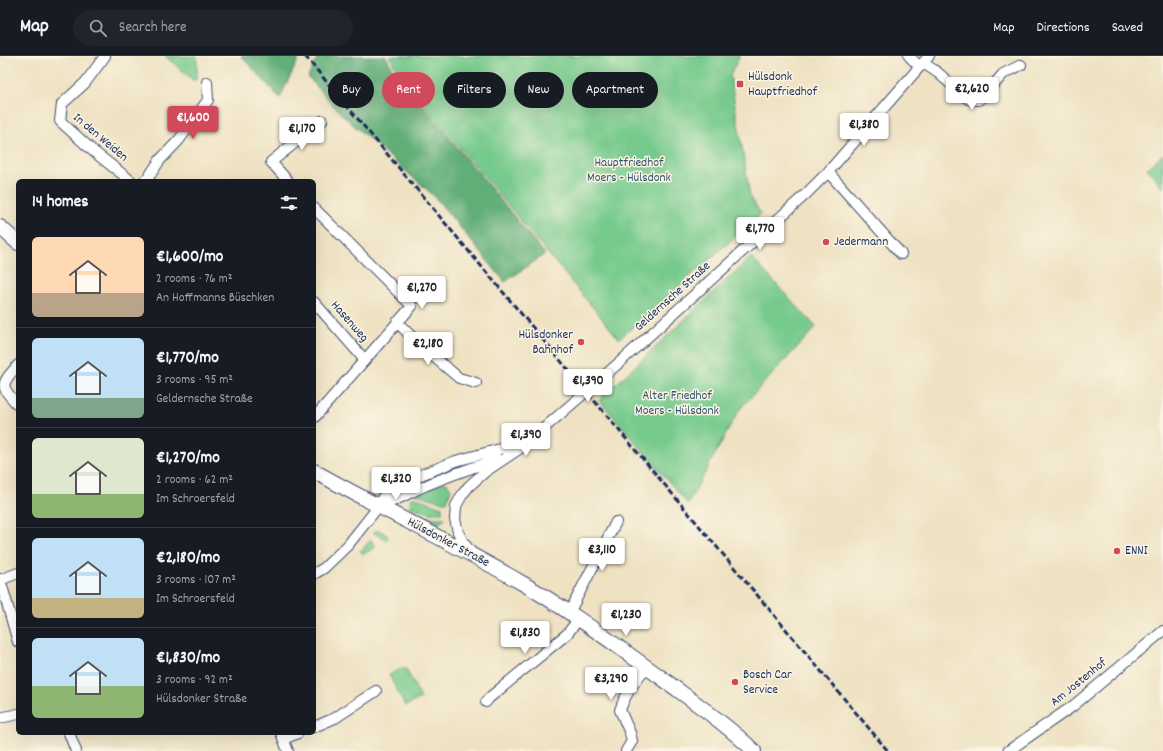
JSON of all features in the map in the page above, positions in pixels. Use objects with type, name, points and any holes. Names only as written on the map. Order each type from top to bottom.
[{"type":"street","name":"In den Weiden","points":[[104,56],[85,83],[62,104],[60,121],[93,151],[128,179]]},
{"type":"street","points":[[909,56],[924,62],[968,99],[978,100],[984,96],[1003,74],[1021,64]]},
{"type":"street","name":"Geldernsche Straße","points":[[474,556],[463,542],[458,532],[455,519],[456,506],[462,495],[476,479],[505,457],[519,449],[620,362],[779,219],[828,172],[924,62]]},
{"type":"street","points":[[147,179],[160,160],[179,140],[208,100],[207,82]]},
{"type":"street","points":[[286,179],[271,162],[322,121]]},
{"type":"street","points":[[828,172],[901,254]]},
{"type":"street","points":[[316,210],[412,306],[316,416]]},
{"type":"street","points":[[0,227],[16,241]]},
{"type":"street","name":"Hasenweg","points":[[316,304],[364,359]]},
{"type":"street","points":[[397,322],[459,378],[476,383]]},
{"type":"street","points":[[16,367],[4,380],[2,388],[16,403]]},
{"type":"street","name":"Geldernsche Straße","points":[[378,507],[383,497],[396,488],[423,474],[456,461],[500,449],[532,437]]},
{"type":"street","name":"Geldernsche Straße","points":[[378,507],[455,474],[505,457]]},
{"type":"street","name":"Hülsdonker Straße","points":[[316,472],[378,507],[474,556],[523,584],[574,616],[734,732],[754,751]]},
{"type":"street","points":[[316,573],[324,568],[348,545],[378,507]]},
{"type":"street","points":[[486,702],[567,634],[616,522]]},
{"type":"street","points":[[16,574],[0,580],[16,635]]},
{"type":"street","name":"Am Jostenhof","points":[[1008,751],[1073,706],[1163,631]]},
{"type":"street","points":[[626,751],[632,741],[620,710],[623,700],[632,684],[646,667]]},
{"type":"street","points":[[316,726],[335,718],[376,691]]},
{"type":"street","points":[[0,718],[16,714]]},
{"type":"street","points":[[70,735],[76,751]]},
{"type":"street","points":[[283,736],[288,751]]},
{"type":"green space","points":[[165,56],[197,56],[197,78],[194,81]]},
{"type":"green space","points":[[241,56],[300,56],[280,98]]},
{"type":"green space","points":[[318,56],[386,56],[395,72],[382,72],[382,108],[425,108],[545,254],[505,282],[434,196],[336,108],[374,108],[374,72],[328,72],[328,99],[308,77]]},
{"type":"green space","name":"Hauptfriedhof Moers - Hülsdonk","points":[[389,56],[740,56],[730,75],[750,196],[761,214],[619,339],[427,108],[435,108],[435,72],[398,72]]},
{"type":"green space","points":[[1163,154],[1163,188],[1147,168]]},
{"type":"green space","name":"Alter Friedhof Moers - Hülsdonk","points":[[751,257],[816,327],[739,410],[688,504],[599,400]]},
{"type":"green space","points":[[444,482],[448,484],[451,489],[447,502],[416,494]]},
{"type":"green space","points":[[415,497],[442,507],[442,513],[429,513],[411,507],[410,499]]},
{"type":"green space","points":[[426,517],[445,518],[442,522],[436,523],[426,519]]},
{"type":"green space","points":[[379,530],[387,535],[388,538],[386,540],[374,533],[375,531]]},
{"type":"green space","points":[[371,540],[376,547],[363,554],[360,551]]},
{"type":"green space","points":[[405,667],[421,698],[405,706],[389,675]]},
{"type":"railway","points":[[305,56],[888,751]]},
{"type":"place","name":"Hülsdonk Hauptfriedhof","points":[[740,84]]},
{"type":"place","name":"Jedermann","points":[[826,242]]},
{"type":"place","name":"Hülsdonker Bahnhof","points":[[581,342]]},
{"type":"place","name":"ENNI","points":[[1117,551]]},
{"type":"place","name":"Bosch Car Service","points":[[735,682]]}]
